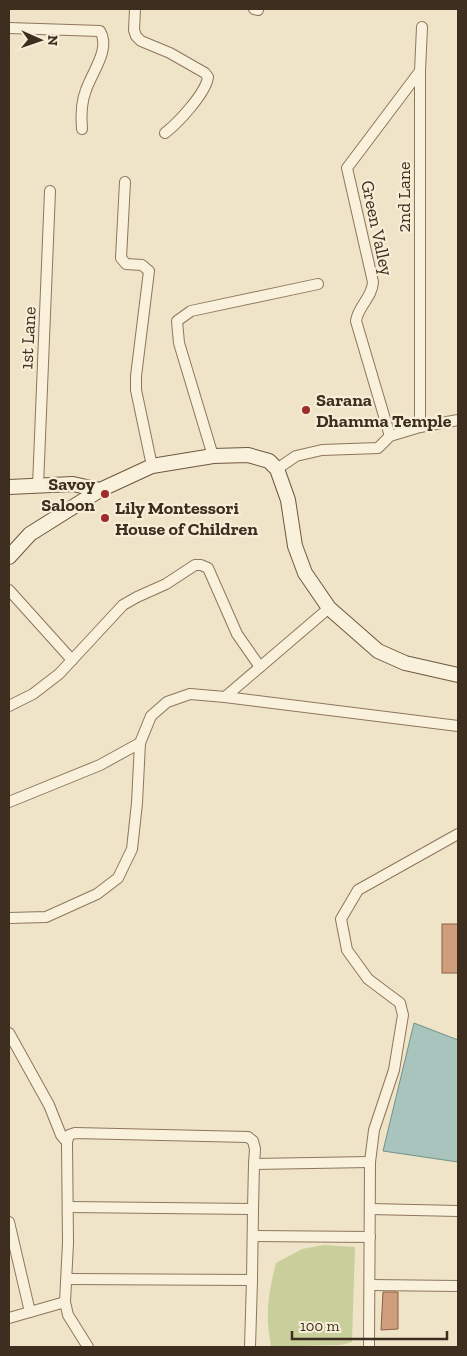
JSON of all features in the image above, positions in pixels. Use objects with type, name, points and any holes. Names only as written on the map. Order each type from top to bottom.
[{"type":"street","points":[[135,9],[134,30],[136,36],[141,41],[170,53],[205,73],[208,77],[207,84],[188,110],[165,133]]},
{"type":"street","name":"2nd Lane","points":[[420,427],[420,71],[422,26]]},
{"type":"street","points":[[9,28],[100,31],[104,38],[103,52],[85,92],[81,119],[82,129]]},
{"type":"street","name":"Green Valley","points":[[390,436],[356,321],[357,315],[370,294],[373,282],[347,168],[420,71]]},
{"type":"street","points":[[125,182],[121,258],[126,264],[142,265],[149,271],[136,376],[136,390],[152,466]]},
{"type":"street","name":"1st Lane","points":[[38,486],[50,191]]},
{"type":"street","points":[[213,456],[180,343],[177,321],[191,311],[318,284]]},
{"type":"street","points":[[277,469],[296,456],[322,450],[378,448],[390,436],[420,427],[458,420]]},
{"type":"street","points":[[9,557],[30,534],[100,490],[152,466],[213,456],[248,455],[269,461],[277,469],[288,500],[296,546],[305,572],[328,608],[378,651],[405,663],[458,675]]},
{"type":"street","points":[[9,487],[73,484],[100,490]]},
{"type":"street","points":[[9,706],[33,694],[59,674],[123,605],[166,584],[195,565],[208,568],[237,634],[260,667]]},
{"type":"street","points":[[9,590],[72,660]]},
{"type":"street","points":[[225,697],[328,608]]},
{"type":"street","points":[[9,918],[46,917],[97,894],[118,878],[132,849],[137,803],[140,743],[151,716],[167,702],[190,694],[458,726]]},
{"type":"street","points":[[9,802],[100,765],[140,743]]},
{"type":"street","points":[[369,1347],[371,1285],[370,1162],[374,1130],[394,1070],[403,1015],[400,1004],[368,979],[347,950],[340,919],[358,890],[458,834]]},
{"type":"street","points":[[9,1033],[49,1105],[61,1135],[66,1142]]},
{"type":"street","points":[[88,1347],[68,1314],[65,1302],[68,1207],[66,1142],[69,1134],[75,1133],[248,1137],[253,1141],[255,1149],[250,1347]]},
{"type":"street","points":[[254,1164],[370,1162]]},
{"type":"street","points":[[68,1207],[253,1209]]},
{"type":"street","points":[[370,1210],[458,1211]]},
{"type":"street","points":[[9,1222],[11,1243],[30,1312]]},
{"type":"street","points":[[253,1236],[370,1237]]},
{"type":"street","points":[[67,1279],[252,1280]]},
{"type":"street","points":[[371,1285],[458,1286]]},
{"type":"street","points":[[9,1318],[65,1302]]},
{"type":"green space","points":[[324,1245],[355,1247],[352,1342],[341,1345],[271,1347],[268,1305],[276,1263],[302,1249]]},
{"type":"water","points":[[414,1023],[458,1040],[458,1162],[383,1151]]},
{"type":"building","points":[[442,924],[458,924],[458,973],[442,973]]},
{"type":"building","points":[[383,1292],[398,1292],[398,1329],[381,1330]]},
{"type":"place","name":"Sarana Dhamma Temple","points":[[306,410]]},
{"type":"place","name":"Savoy Saloon","points":[[105,494]]},
{"type":"place","name":"Lily Montessori House of Children","points":[[105,518]]}]
